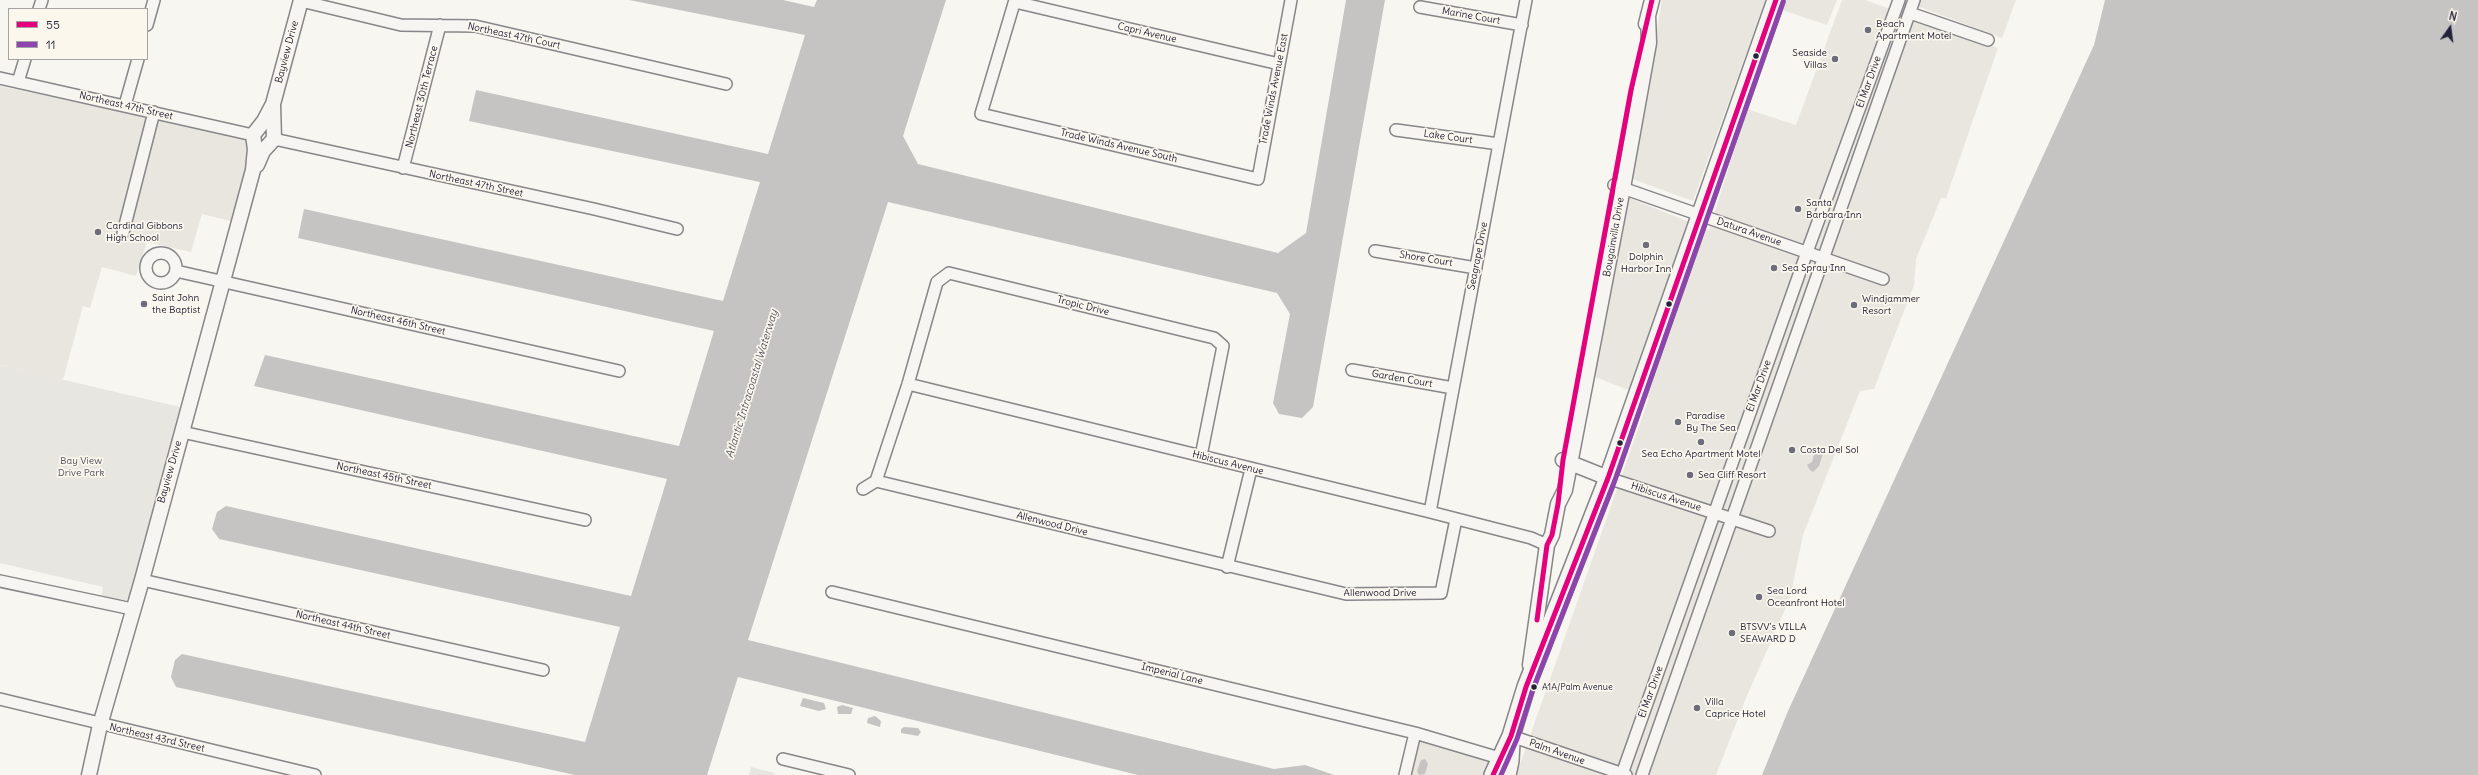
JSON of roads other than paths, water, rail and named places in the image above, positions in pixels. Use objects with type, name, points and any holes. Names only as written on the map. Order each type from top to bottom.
[{"type":"main road","points":[[1493,775],[1505,765],[1511,736],[1526,687],[1608,478],[1776,0]]},
{"type":"street","points":[[148,22],[154,0]]},
{"type":"street","name":"Northeast 47th Court","points":[[301,0],[401,25],[475,26],[726,84]]},
{"type":"street","name":"Bayview Drive","points":[[89,775],[100,725],[132,609],[142,580],[253,170],[263,150],[263,136],[301,0]]},
{"type":"street","name":"Trade Winds Avenue East","points":[[1258,179],[1291,0]]},
{"type":"street","name":"Seagrape Drive","points":[[1430,512],[1526,0]]},
{"type":"street","name":"Bougainvilla Drive","points":[[1567,461],[1576,438],[1619,186],[1631,90],[1652,0]]},
{"type":"street","name":"El Mar Drive","points":[[1624,774],[1714,513],[1899,0]]},
{"type":"street","name":"El Mar Drive","points":[[1642,775],[1825,259],[1914,0]]},
{"type":"street","name":"Capri Avenue","points":[[1015,1],[1279,64]]},
{"type":"street","name":"Trade Winds Avenue South","points":[[1015,1],[981,114],[1258,179]]},
{"type":"street","name":"Marine Court","points":[[1420,7],[1522,25]]},
{"type":"street","points":[[1910,13],[1988,40]]},
{"type":"street","name":"Northeast 30th Terrace","points":[[403,168],[440,25]]},
{"type":"street","points":[[18,82],[25,60]]},
{"type":"street","points":[[125,105],[138,60]]},
{"type":"street","name":"Northeast 47th Street","points":[[0,78],[594,209],[677,229]]},
{"type":"street","points":[[123,233],[154,112]]},
{"type":"street","name":"Lake Court","points":[[1396,130],[1499,144]]},
{"type":"street","name":"Bougainvilla Drive","points":[[1526,687],[1547,545],[1552,535],[1558,504],[1565,490],[1567,461],[1619,186]]},
{"type":"street","name":"Datura Avenue","points":[[1619,186],[1884,279]]},
{"type":"street","name":"Shore Court","points":[[1375,251],[1476,268]]},
{"type":"street","name":"Northeast 46th Street","points":[[176,271],[619,371]]},
{"type":"street","name":"Tropic Drive","points":[[908,384],[937,282],[949,273],[1199,334],[1214,338],[1223,346],[1201,456]]},
{"type":"street","name":"Garden Court","points":[[1352,370],[1453,388]]},
{"type":"street","points":[[863,488],[876,481],[908,384]]},
{"type":"street","name":"Hibiscus Avenue","points":[[908,384],[1430,512],[1530,538],[1547,545]]},
{"type":"street","name":"Northeast 45th Street","points":[[182,432],[585,520]]},
{"type":"street","points":[[1576,438],[1582,456],[1591,471]]},
{"type":"street","name":"Hibiscus Avenue","points":[[1567,461],[1608,478],[1769,531]]},
{"type":"street","points":[[1227,567],[1251,469]]},
{"type":"street","name":"Allenwood Drive","points":[[876,481],[1227,567],[1346,594],[1441,593],[1456,519]]},
{"type":"street","name":"Northeast 44th Street","points":[[142,580],[543,670]]},
{"type":"street","points":[[0,581],[132,609]]},
{"type":"street","name":"Imperial Lane","points":[[832,592],[1415,733],[1505,765]]},
{"type":"street","name":"Northeast 43rd Street","points":[[0,699],[100,725],[315,775]]},
{"type":"street","points":[[1404,775],[1415,733]]},
{"type":"street","name":"Palm Avenue","points":[[1511,736],[1624,774]]},
{"type":"street","points":[[783,759],[849,775]]},
{"type":"water","name":"Atlantic Intracoastal Waterway","points":[[629,0],[783,0],[814,7],[817,0],[946,0],[903,136],[918,164],[1278,253],[1306,233],[1346,0],[1385,0],[1313,407],[1302,418],[1279,414],[1273,403],[1290,314],[1277,293],[888,202],[748,640],[1274,769],[1305,765],[1334,775],[1138,775],[738,677],[707,775],[575,775],[176,687],[171,677],[175,660],[182,654],[585,742],[620,627],[219,539],[212,529],[217,512],[226,506],[631,596],[667,479],[254,386],[265,355],[679,446],[714,331],[298,238],[304,209],[723,301],[760,182],[469,121],[476,90],[768,154],[805,35]]},
{"type":"water","points":[[2105,0],[2478,0],[2478,775],[1762,775],[1788,711],[2094,45]]},
{"type":"water","points":[[1819,450],[1823,454],[1819,466],[1813,472],[1807,465],[1812,462],[1815,452]]},
{"type":"water","points":[[803,698],[824,703],[826,709],[819,711],[800,706]]},
{"type":"water","points":[[842,705],[853,708],[851,714],[838,714],[837,707]]},
{"type":"water","points":[[875,716],[881,721],[880,727],[867,723],[868,718]]},
{"type":"water","points":[[904,727],[918,728],[921,732],[918,736],[901,733],[901,729]]},
{"type":"water","points":[[1425,759],[1428,764],[1425,774],[1419,775],[1417,771],[1421,760]]},
{"type":"place","name":"Beach Apartment Motel","points":[[1868,30]]},
{"type":"place","name":"Seaside Villas","points":[[1835,59]]},
{"type":"place","name":"Santa Barbara Inn","points":[[1798,209]]},
{"type":"place","name":"Cardinal Gibbons High School","points":[[98,232]]},
{"type":"place","name":"Dolphin Harbor Inn","points":[[1646,245]]},
{"type":"place","name":"Sea Spray Inn","points":[[1774,268]]},
{"type":"place","name":"Saint John the Baptist","points":[[144,304]]},
{"type":"place","name":"Windjammer Resort","points":[[1854,305]]},
{"type":"place","name":"Paradise By The Sea","points":[[1678,422]]},
{"type":"place","name":"Sea Echo Apartment Motel","points":[[1701,442]]},
{"type":"place","name":"Costa Del Sol","points":[[1792,450]]},
{"type":"place","name":"Sea Cliff Resort","points":[[1690,475]]},
{"type":"place","name":"Sea Lord Oceanfront Hotel","points":[[1759,597]]},
{"type":"place","name":"BTSVV's VILLA SEAWARD D","points":[[1732,633]]},
{"type":"place","name":"A1A/Palm Avenue","points":[[1534,687]]},
{"type":"place","name":"Villa Caprice Hotel","points":[[1697,708]]},
{"type":"park label","name":"Bay View Drive Park","points":[[81,466]]}]
